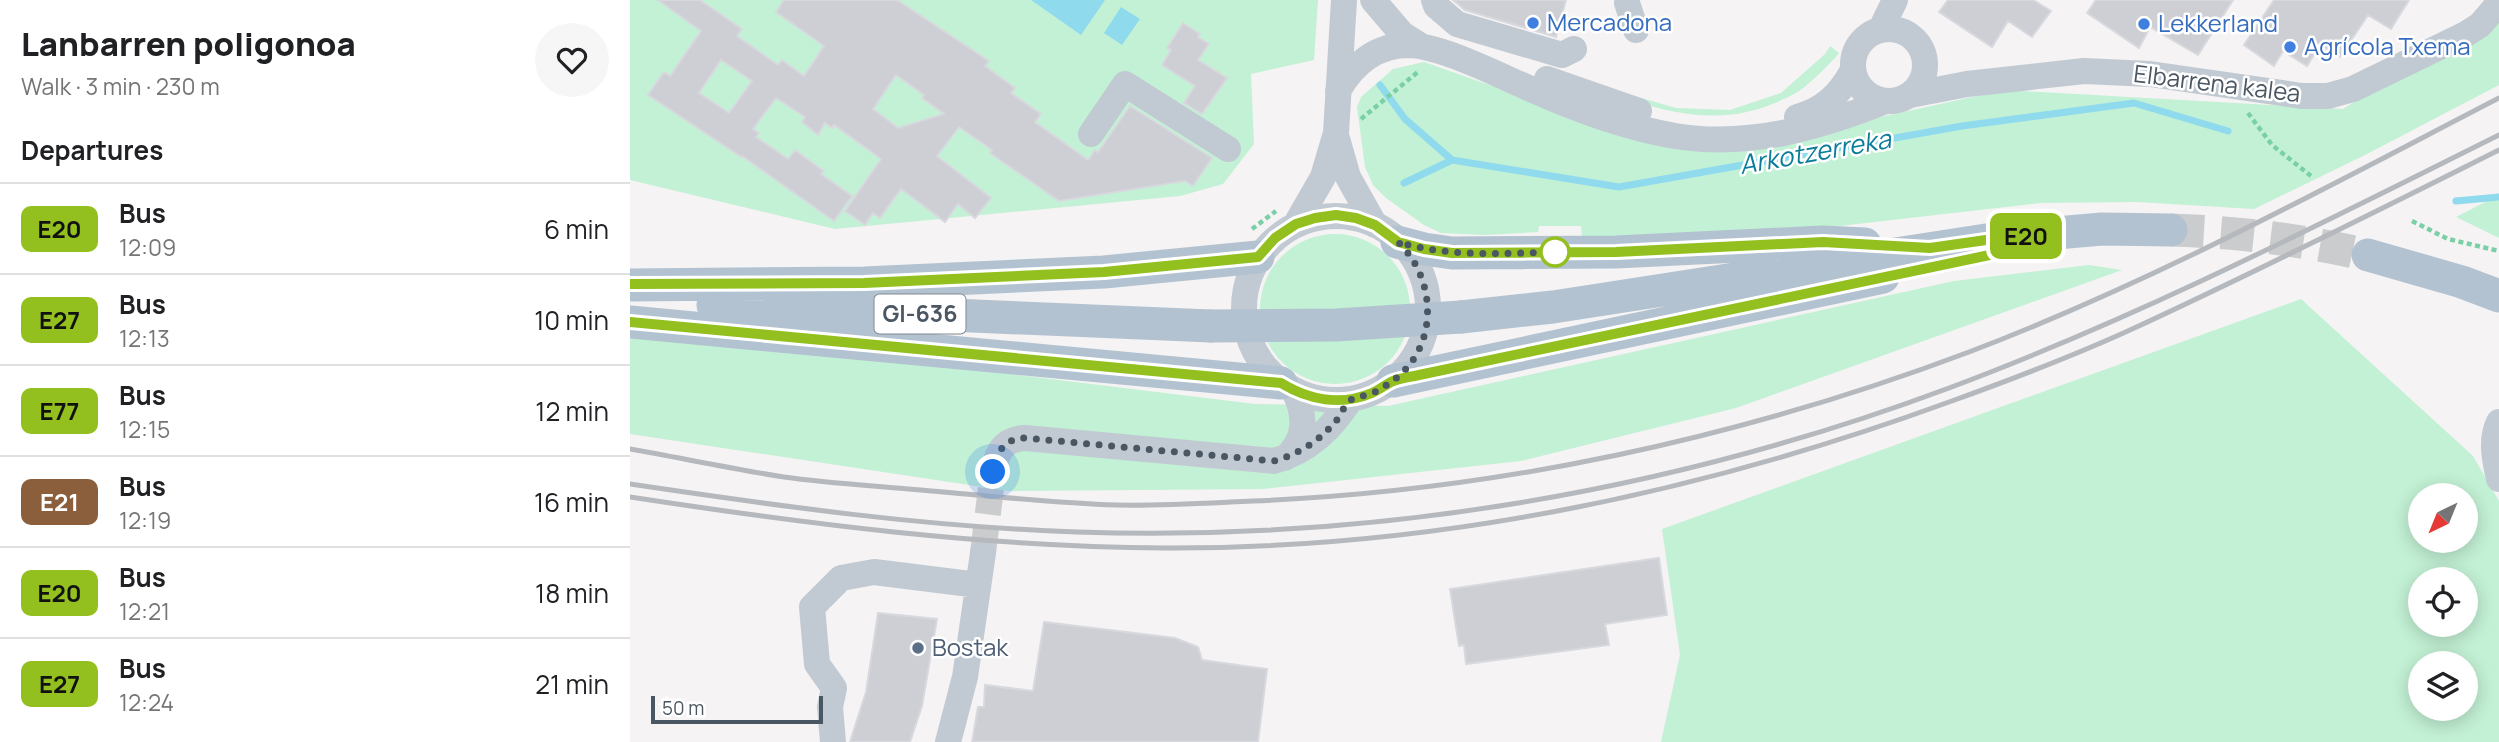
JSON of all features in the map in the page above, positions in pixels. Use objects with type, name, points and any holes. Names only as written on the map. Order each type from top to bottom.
[{"type":"main road","name":"GI-636","points":[[630,302],[1211,326],[1336,326],[1553,307],[2028,234],[2102,229],[2171,230]]},
{"type":"main road","points":[[1386,233],[1424,249],[1452,253],[1616,252],[1823,242],[1930,248]]},
{"type":"main road","points":[[1393,381],[1999,253],[2028,234]]},
{"type":"main road","points":[[630,285],[864,283],[1104,272],[1250,245]]},
{"type":"main road","points":[[2368,256],[2440,275],[2499,296]]},
{"type":"main road","points":[[630,322],[1288,387]]},
{"type":"street","points":[[1288,387],[1332,401],[1373,393],[1405,370],[1422,341],[1428,309],[1422,276],[1415,261],[1386,233],[1348,177],[1348,129],[1338,91],[1344,0]]},
{"type":"street","name":"Elbarrena kalea","points":[[1373,0],[1395,26],[1421,46],[1487,68],[1587,113],[1633,127],[1677,136],[1740,139],[1802,130],[1898,98],[1967,84],[2084,71],[2150,74],[2302,96],[2328,96],[2353,89],[2466,34],[2480,25],[2499,3]]},
{"type":"street","points":[[1434,0],[1436,6],[1457,24],[1564,62]]},
{"type":"street","name":"Elbarrena kalea","points":[[1487,68],[1564,62],[1650,115],[1703,127],[1730,128],[1781,122],[1817,110],[1836,96],[1851,51],[1865,37],[1881,29],[1895,0]]},
{"type":"street","points":[[1627,3],[1636,30]]},
{"type":"street","points":[[1851,51],[1857,82],[1874,98],[1898,98],[1919,87],[1926,64],[1918,42],[1899,29],[1881,29]]},
{"type":"street","name":"Elbarrena kalea","points":[[1338,91],[1351,71],[1369,56],[1394,47],[1421,46]]},
{"type":"street","name":"Elbarrena kalea","points":[[1564,62],[1583,99],[1619,116],[1633,127]]},
{"type":"street","points":[[1091,134],[1125,84],[1228,149]]},
{"type":"street","points":[[1285,458],[1297,444],[1303,427],[1303,414],[1288,387],[1262,363],[1249,340],[1243,300],[1250,245],[1275,238],[1287,216],[1323,177],[1348,129]]},
{"type":"street","points":[[1287,216],[1315,218],[1336,215],[1356,218],[1386,233]]},
{"type":"street","points":[[630,271],[698,284]]},
{"type":"street","points":[[993,472],[997,452],[1006,443],[1017,438],[1274,461],[1316,442],[1329,430],[1351,399]]},
{"type":"street","points":[[2499,422],[2493,456],[2499,479]]},
{"type":"street","points":[[948,742],[965,677],[983,553]]},
{"type":"street","points":[[833,742],[830,707],[834,688],[817,664],[812,607],[841,578],[874,572],[978,585]]},
{"type":"path","points":[[1348,129],[1415,73]]},
{"type":"path","points":[[2244,108],[2272,145],[2311,176]]},
{"type":"path","points":[[1250,245],[1287,216]]},
{"type":"path","points":[[2412,221],[2448,239],[2499,251]]},
{"type":"green space","points":[[630,0],[1318,0],[1314,60],[1251,74],[1254,144],[1223,184],[1180,196],[835,229],[630,180]]},
{"type":"green space","points":[[2499,9],[2499,85],[2254,209],[2137,202],[2040,203],[1796,231],[1582,238],[1581,226],[1539,226],[1538,232],[1486,235],[1441,233],[1424,225],[1386,198],[1373,185],[1365,167],[1357,107],[1361,97],[1393,69],[1424,62],[1575,115],[1753,145],[2004,90],[2343,109]]},
{"type":"green space","points":[[1830,46],[1839,53],[1796,93],[1750,111],[1725,115],[1699,115],[1649,106],[1576,79],[1676,108],[1730,110],[1781,93],[1825,54]]},
{"type":"green space","points":[[2499,195],[2499,238],[2456,217]]},
{"type":"green space","points":[[1335,234],[1364,239],[1388,256],[1405,280],[1410,309],[1405,338],[1388,362],[1364,379],[1335,384],[1306,379],[1282,362],[1265,338],[1260,309],[1265,280],[1282,256],[1306,239]]},
{"type":"green space","points":[[2089,265],[2122,270],[1736,408],[1521,461],[1262,489],[1009,491],[630,434],[630,334],[748,342],[1255,404],[1388,406],[1954,281]]},
{"type":"green space","points":[[2301,299],[2473,456],[2499,501],[2499,742],[1661,742],[1680,655],[1662,529]]},
{"type":"water","points":[[1031,0],[1105,0],[1081,35]]},
{"type":"water","points":[[1121,7],[1140,19],[1122,45],[1104,33]]},
{"type":"building","points":[[658,0],[700,0],[742,29],[737,36],[778,65],[782,60],[804,76],[824,46],[776,12],[784,0],[897,0],[989,61],[985,66],[1015,88],[1011,93],[1041,114],[1035,122],[1088,160],[1095,150],[1098,152],[1130,106],[1212,158],[1193,186],[1185,181],[1059,201],[990,153],[992,150],[959,127],[937,156],[991,198],[975,218],[958,204],[945,222],[901,189],[880,218],[873,213],[865,225],[845,211],[881,159],[834,125],[832,128],[825,123],[818,135],[802,122],[805,117],[776,98],[753,129],[759,133],[756,137],[788,159],[795,150],[824,171],[821,174],[852,196],[834,221],[742,156],[648,95],[664,72],[670,76],[701,31]],"holes":[[[721,60],[752,81],[729,113],[699,93]],[[896,75],[924,95],[922,98],[944,114],[898,128],[873,109]]]},
{"type":"building","name":"Mercadona","points":[[1453,0],[1566,0],[1556,37],[1465,10]]},
{"type":"building","points":[[1948,0],[2033,0],[2051,11],[2032,37],[2008,21],[1992,47],[1939,12]]},
{"type":"building","points":[[2096,0],[2233,0],[2198,55],[2150,27],[2139,48],[2087,13]]},
{"type":"building","points":[[2274,0],[2409,0],[2391,29],[2368,15],[2340,57],[2320,45],[2307,66],[2283,51],[2274,66],[2244,45]]},
{"type":"building","points":[[1183,23],[1200,34],[1198,37],[1209,44],[1198,60],[1227,78],[1202,114],[1184,103],[1195,86],[1162,65],[1171,50],[1167,48]]},
{"type":"building","points":[[1659,558],[1667,615],[1605,624],[1609,645],[1466,664],[1464,645],[1459,646],[1450,589]]},
{"type":"building","points":[[878,613],[937,619],[922,706],[910,742],[850,742],[866,692]]},
{"type":"building","points":[[1044,622],[1175,638],[1198,647],[1202,660],[1267,669],[1258,742],[972,742],[978,707],[984,707],[985,685],[1033,691]]},
{"type":"waterway","points":[[1380,85],[1405,119],[1452,160]]},
{"type":"waterway","name":"Arkotzerreka","points":[[1404,183],[1452,160],[1619,187],[1962,126],[2134,103],[2228,131]]},
{"type":"waterway","name":"Arkotzerreka","points":[[2456,201],[2499,197]]},
{"type":"tunnel","points":[[2171,230],[2270,238],[2368,255]]},
{"type":"tunnel","points":[[983,553],[993,472]]},
{"type":"railway","points":[[630,449],[802,479],[1116,505],[1345,495],[1436,486],[1527,472],[1707,434],[1883,383],[1969,352],[2172,265],[2499,98]]},
{"type":"railway","points":[[630,484],[797,508],[965,525],[1077,532],[1188,533],[1299,528],[1410,518],[1520,503],[1629,482],[1737,456],[1844,424],[1949,388],[2159,300],[2296,236],[2499,135]]},
{"type":"railway","points":[[630,497],[763,516],[963,539],[1165,548],[1265,546],[1365,539],[1464,527],[1563,510],[1758,464],[1854,435],[2018,377],[2108,340],[2176,308],[2499,150]]},
{"type":"bus line","name":"E20","points":[[630,284],[864,283],[1104,272],[1258,257],[1275,238],[1296,224],[1336,215],[1375,225],[1398,242],[1452,253],[1616,252],[1823,242],[1930,248],[2028,234],[1999,253],[1419,375],[1393,381],[1373,393],[1332,401],[1294,391],[1281,383],[630,322]]},
{"type":"place","name":"Mercadona","points":[[1533,23]]},
{"type":"place","name":"Lekkerland","points":[[2144,24]]},
{"type":"place","name":"Agrícola Txema","points":[[2290,47]]},
{"type":"place","name":"Bostak","points":[[918,648]]},
{"type":"route","points":[[993,472],[997,452],[1006,443],[1017,438],[1274,461],[1285,458],[1316,442],[1329,430],[1351,399],[1373,393],[1393,381],[1415,356],[1427,325],[1427,292],[1415,261],[1398,242],[1452,253],[1561,252],[1555,252]]}]
